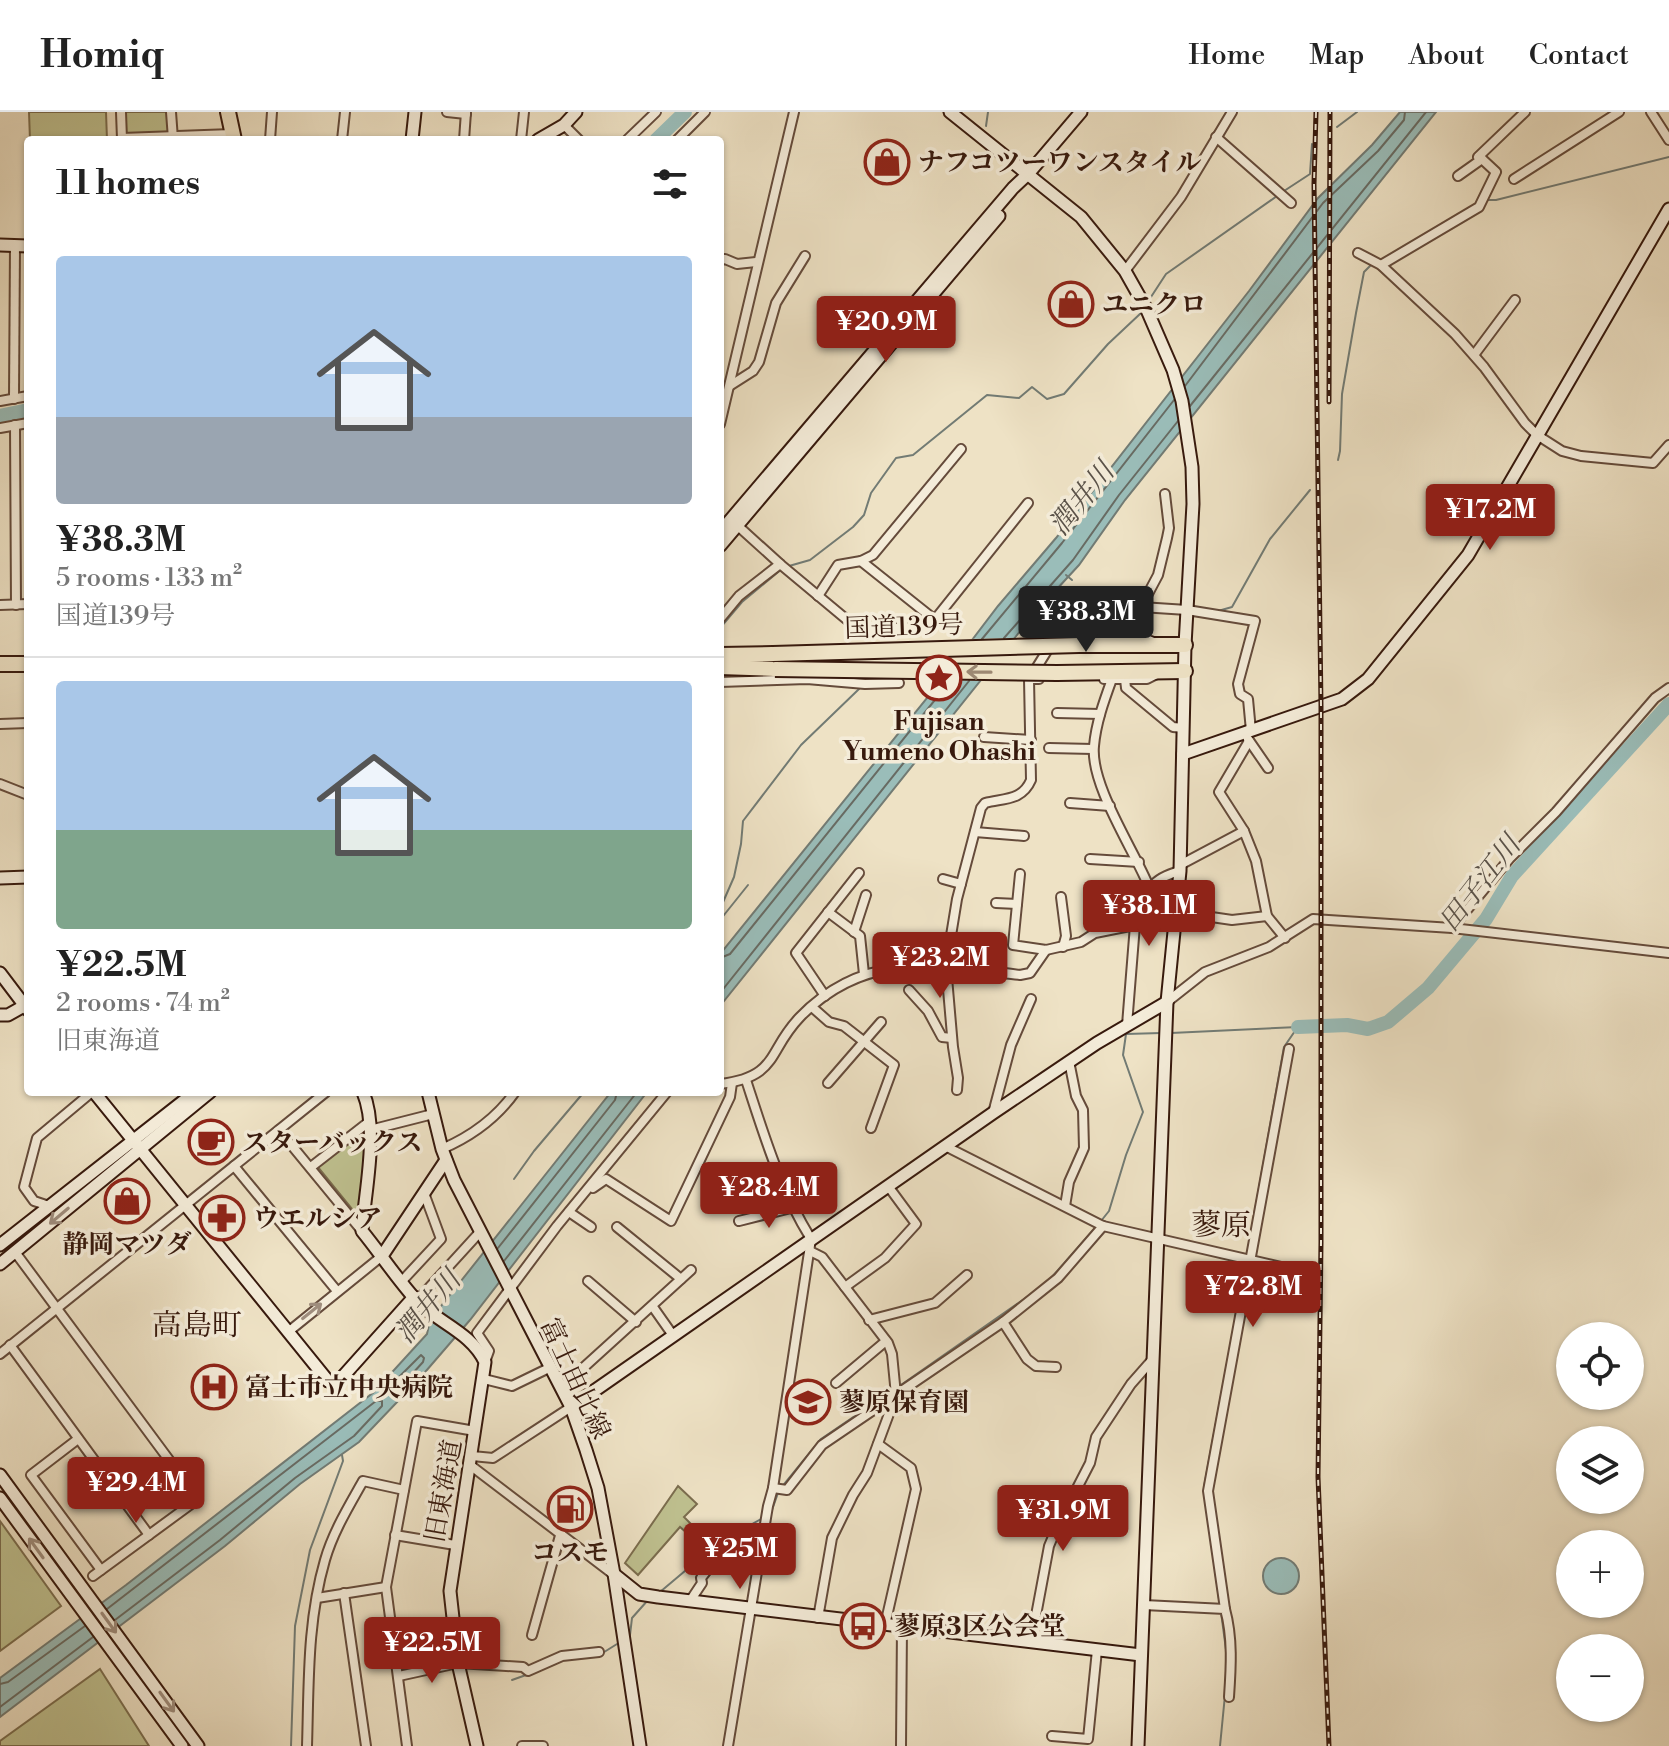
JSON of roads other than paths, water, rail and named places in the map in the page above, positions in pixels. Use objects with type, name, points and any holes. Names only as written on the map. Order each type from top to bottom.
[{"type":"highway","points":[[228,112],[233,136]]},
{"type":"highway","name":"国道139号","points":[[724,667],[774,661],[1079,645],[1185,645]]},
{"type":"highway","name":"国道139号","points":[[724,655],[774,661],[1057,673],[1185,671]]},
{"type":"highway","points":[[0,664],[24,664]]},
{"type":"street","points":[[121,112],[122,136]]},
{"type":"street","points":[[171,112],[172,136]]},
{"type":"street","points":[[270,136],[272,112]]},
{"type":"street","points":[[342,136],[345,112]]},
{"type":"street","points":[[412,136],[415,112]]},
{"type":"street","points":[[447,112],[466,113],[464,136]]},
{"type":"street","points":[[521,136],[524,112]]},
{"type":"street","points":[[545,136],[564,125],[576,112]]},
{"type":"street","points":[[631,136],[656,112]]},
{"type":"street","points":[[681,136],[705,112]]},
{"type":"street","points":[[724,410],[756,262],[794,112]]},
{"type":"street","points":[[950,112],[1081,217],[1125,271],[1147,310],[1173,370],[1182,401],[1191,460],[1193,504],[1185,645],[1180,868],[1167,1002],[1138,1746]]},
{"type":"street","points":[[724,527],[996,207],[1081,112]]},
{"type":"street","points":[[1125,271],[1181,197],[1232,112]]},
{"type":"street","points":[[1378,263],[1455,222],[1481,202],[1496,172],[1478,157],[1525,112]]},
{"type":"street","points":[[1514,179],[1619,112]]},
{"type":"street","points":[[1651,112],[1669,140]]},
{"type":"street","points":[[564,125],[575,136]]},
{"type":"street","points":[[1216,137],[1291,203]]},
{"type":"street","points":[[1458,176],[1482,159]]},
{"type":"street","points":[[724,542],[976,244],[1018,192],[1029,173]]},
{"type":"street","points":[[1183,754],[1249,735],[1342,699],[1368,679],[1459,569],[1669,209]]},
{"type":"street","points":[[0,245],[24,246]]},
{"type":"street","points":[[14,399],[15,245]]},
{"type":"street","points":[[1358,253],[1378,263],[1455,334],[1525,423],[1562,451],[1581,456],[1653,463],[1669,445]]},
{"type":"street","points":[[731,385],[753,371],[759,362],[776,303],[805,256]]},
{"type":"street","points":[[724,259],[737,264],[756,262]]},
{"type":"street","points":[[1474,355],[1515,300]]},
{"type":"street","points":[[0,401],[24,397]]},
{"type":"street","points":[[0,428],[24,424]]},
{"type":"street","points":[[15,425],[16,605]]},
{"type":"street","points":[[818,596],[838,565],[861,561],[873,555],[961,449]]},
{"type":"street","points":[[1133,637],[1141,607],[1158,575],[1167,538],[1169,528],[1165,494]]},
{"type":"street","points":[[738,526],[858,629],[929,627],[1028,503]]},
{"type":"street","points":[[861,561],[935,620]]},
{"type":"street","points":[[724,614],[739,596],[780,564]]},
{"type":"street","points":[[0,605],[24,604]]},
{"type":"street","points":[[1141,607],[1187,610],[1255,621],[1238,684],[1240,694],[1248,699],[1249,735],[1268,768]]},
{"type":"street","points":[[957,1090],[946,966],[961,884],[981,808],[985,803],[1014,798],[1028,786],[1031,740],[1029,679],[1055,638],[1142,637],[1156,644]]},
{"type":"street","points":[[1029,679],[1147,679],[1160,672]]},
{"type":"street","points":[[724,682],[807,679],[865,684],[899,683]]},
{"type":"street","points":[[1020,874],[1013,945],[1046,950],[1081,942],[1095,933],[1141,923],[1149,887],[1110,806],[1093,749],[1100,714],[1112,679]]},
{"type":"street","points":[[1125,679],[1126,688],[1173,727],[1184,728]]},
{"type":"street","points":[[1452,928],[1510,858],[1556,812],[1655,698],[1669,688]]},
{"type":"street","points":[[1057,713],[1100,714]]},
{"type":"street","points":[[0,724],[24,723]]},
{"type":"street","points":[[1249,735],[1219,792],[1244,831],[1256,861],[1267,916],[1285,938]]},
{"type":"street","points":[[984,737],[1031,740]]},
{"type":"street","points":[[1049,748],[1093,749]]},
{"type":"street","points":[[0,784],[24,793]]},
{"type":"street","points":[[1070,803],[1110,806]]},
{"type":"street","points":[[1149,887],[1163,875],[1244,831]]},
{"type":"street","points":[[975,832],[1024,836]]},
{"type":"street","points":[[1090,859],[1139,862]]},
{"type":"street","points":[[825,996],[796,953],[859,873]]},
{"type":"street","points":[[0,878],[24,877]]},
{"type":"street","points":[[943,879],[961,884]]},
{"type":"street","points":[[854,932],[866,895]]},
{"type":"street","points":[[1061,897],[1066,936],[1063,947]]},
{"type":"street","points":[[996,903],[1017,904]]},
{"type":"street","points":[[828,912],[860,936],[864,974]]},
{"type":"street","points":[[1177,912],[1232,920],[1267,916]]},
{"type":"street","points":[[471,1461],[493,1458],[571,1407],[672,1334],[811,1245],[888,1186],[993,1113],[1069,1061],[1167,1002],[1205,972],[1269,947],[1313,919],[1452,928],[1669,953]]},
{"type":"street","points":[[1127,1025],[1135,925]]},
{"type":"street","points":[[724,1084],[746,1080],[764,1069],[800,1017],[825,996],[864,974],[882,969],[946,966],[1020,975],[1030,973],[1046,950]]},
{"type":"street","points":[[0,973],[24,1002]]},
{"type":"street","points":[[909,990],[928,1011],[942,1037],[952,1038]]},
{"type":"street","points":[[993,1113],[1011,1045],[1031,999]]},
{"type":"street","points":[[0,1015],[8,1015],[24,1007]]},
{"type":"street","points":[[812,1007],[829,1022],[844,1026],[894,1065],[871,1128]]},
{"type":"street","points":[[828,1083],[881,1022]]},
{"type":"street","points":[[1229,1697],[1232,1660],[1208,1491],[1289,1049]]},
{"type":"street","points":[[1065,1206],[1069,1182],[1084,1148],[1083,1110],[1076,1096],[1069,1061]]},
{"type":"street","points":[[746,1080],[791,1208],[811,1245],[886,1341],[892,1354],[896,1395],[867,1473],[832,1538],[818,1618]]},
{"type":"street","points":[[588,1188],[606,1179],[671,1221],[730,1097],[732,1083]]},
{"type":"street","points":[[49,1206],[34,1201],[24,1187],[37,1138],[88,1096]]},
{"type":"street","points":[[96,1096],[328,1381],[338,1382],[480,1235]]},
{"type":"street","points":[[0,1264],[191,1096]]},
{"type":"street","points":[[0,1245],[49,1206],[204,1096]]},
{"type":"street","points":[[0,1354],[321,1096]]},
{"type":"street","points":[[362,1231],[370,1126],[364,1096]]},
{"type":"street","name":"富士由比線","points":[[429,1096],[444,1155],[480,1235],[571,1407],[598,1488],[640,1746]]},
{"type":"street","points":[[288,1332],[382,1256],[424,1193],[444,1155],[499,1113],[512,1096]]},
{"type":"street","points":[[485,1362],[489,1351],[477,1333],[508,1287],[664,1096]]},
{"type":"street","points":[[311,1167],[370,1126],[433,1114]]},
{"type":"street","points":[[279,1130],[416,1299],[479,1348],[485,1362]]},
{"type":"street","points":[[945,1146],[1100,1224],[1307,1273]]},
{"type":"street","points":[[234,1166],[337,1291]]},
{"type":"street","points":[[845,1287],[885,1258],[916,1224],[888,1186]]},
{"type":"street","points":[[402,1281],[441,1239],[424,1193]]},
{"type":"street","points":[[33,1218],[34,1201]]},
{"type":"street","points":[[739,1221],[791,1208]]},
{"type":"street","points":[[569,1212],[591,1227]]},
{"type":"street","points":[[773,1488],[787,1490],[822,1445],[1003,1322],[1058,1278],[1100,1224]]},
{"type":"street","points":[[617,1227],[681,1279]]},
{"type":"street","points":[[728,1746],[811,1245]]},
{"type":"street","points":[[15,1252],[198,1499],[97,1573],[31,1475],[78,1439]]},
{"type":"street","points":[[561,1388],[691,1270]]},
{"type":"street","points":[[869,1320],[935,1303],[967,1275]]},
{"type":"street","points":[[588,1281],[636,1322]]},
{"type":"street","points":[[653,1307],[672,1334]]},
{"type":"street","points":[[1003,1322],[1027,1359],[1036,1366],[1056,1367]]},
{"type":"street","points":[[836,1383],[886,1341]]},
{"type":"street","points":[[10,1345],[149,1535]]},
{"type":"street","points":[[1031,1642],[1049,1546],[1090,1463],[1096,1437],[1131,1384],[1153,1359]]},
{"type":"street","name":"旧東海道","points":[[477,1746],[458,1663],[450,1609],[455,1545],[485,1362]]},
{"type":"street","points":[[484,1379],[512,1386],[551,1367]]},
{"type":"street","points":[[407,1746],[386,1587],[417,1421],[475,1431]]},
{"type":"street","points":[[878,1444],[911,1468],[916,1489],[885,1625]]},
{"type":"street","points":[[471,1461],[632,1589],[653,1597],[1141,1655]]},
{"type":"street","points":[[0,1475],[198,1746]]},
{"type":"street","points":[[307,1746],[309,1634],[325,1559],[363,1481],[404,1490]]},
{"type":"street","points":[[0,1498],[182,1746]]},
{"type":"street","points":[[532,1635],[561,1532]]},
{"type":"street","points":[[395,1535],[455,1545]]},
{"type":"street","points":[[690,1601],[702,1583],[701,1578],[719,1555]]},
{"type":"street","points":[[317,1598],[386,1587]]},
{"type":"street","points":[[344,1593],[366,1746]]},
{"type":"street","points":[[1144,1605],[1225,1609]]},
{"type":"street","points":[[901,1746],[902,1627]]},
{"type":"street","points":[[1052,1736],[1088,1739],[1097,1650]]},
{"type":"street","points":[[399,1676],[458,1663],[516,1666],[528,1671],[562,1656],[599,1652]]},
{"type":"street","points":[[522,1746],[543,1746]]},
{"type":"water","points":[[1400,112],[1436,112],[1125,500],[1079,565],[1033,615],[724,1001],[724,949],[1056,538],[1318,198],[1372,145]]},
{"type":"water","points":[[608,1096],[644,1096],[470,1320],[359,1442],[300,1484],[225,1546],[0,1717],[0,1678],[126,1585],[374,1392],[427,1334],[430,1320]]},
{"type":"water","points":[[1281,1558],[1294,1563],[1299,1576],[1294,1589],[1281,1594],[1268,1589],[1263,1576],[1268,1563]]},
{"type":"waterway","points":[[660,136],[685,112]]},
{"type":"waterway","points":[[986,126],[988,112]]},
{"type":"waterway","points":[[1337,127],[1357,112]]},
{"type":"waterway","points":[[1284,191],[1310,174],[1312,144]]},
{"type":"waterway","points":[[1486,200],[1669,157]]},
{"type":"waterway","points":[[1149,300],[1166,274],[1277,196]]},
{"type":"waterway","points":[[1379,261],[1391,255]]},
{"type":"waterway","points":[[1338,460],[1342,394],[1356,313],[1364,272],[1373,263]]},
{"type":"waterway","points":[[789,566],[810,560],[853,527],[864,515],[871,493],[896,458],[913,455],[987,395],[1019,398],[1032,387],[1047,399],[1064,394],[1108,344],[1141,313]]},
{"type":"waterway","points":[[0,416],[24,411]]},
{"type":"waterway","points":[[1208,609],[1218,611],[1232,607],[1270,539],[1310,490]]},
{"type":"waterway","points":[[724,623],[742,602],[783,568]]},
{"type":"waterway","points":[[1066,575],[1072,580]]},
{"type":"waterway","points":[[724,900],[734,877],[743,821],[801,745],[859,689]]},
{"type":"waterway","name":"田子江川","points":[[1298,1027],[1347,1025],[1368,1029],[1388,1022],[1428,988],[1486,919],[1512,876],[1669,704]]},
{"type":"waterway","points":[[724,915],[748,885]]},
{"type":"waterway","points":[[1171,1033],[1298,1027]]},
{"type":"waterway","points":[[1247,1255],[1284,1047],[1297,1028]]},
{"type":"waterway","points":[[1101,1221],[1109,1211],[1143,1112],[1123,1055],[1126,1034],[1161,1033]]},
{"type":"waterway","points":[[514,1179],[581,1096]]},
{"type":"waterway","points":[[1051,1278],[1097,1226]]},
{"type":"waterway","points":[[1204,1487],[1246,1261]]},
{"type":"waterway","points":[[898,1387],[1037,1290]]},
{"type":"waterway","points":[[781,1488],[821,1439],[893,1390]]},
{"type":"waterway","points":[[291,1746],[295,1626],[310,1550],[343,1461],[342,1455]]},
{"type":"waterway","points":[[772,1510],[778,1493]]},
{"type":"waterway","points":[[1205,1497],[1220,1606]]},
{"type":"waterway","points":[[660,1592],[717,1544],[761,1519]]},
{"type":"waterway","points":[[630,1635],[632,1618],[648,1600]]},
{"type":"waterway","points":[[1221,1612],[1227,1657]]},
{"type":"waterway","points":[[601,1654],[617,1644]]},
{"type":"waterway","points":[[512,1680],[526,1675]]},
{"type":"waterway","points":[[1220,1746],[1225,1695]]},
{"type":"railway","points":[[1316,112],[1314,184],[1321,706],[1318,1477],[1329,1746]]},
{"type":"railway","points":[[1329,402],[1330,112]]},
{"type":"place","name":"ナフコツーワンスタイル","points":[[887,162]]},
{"type":"place","name":"ユニクロ","points":[[1071,304]]},
{"type":"place","name":"Fujisan Yumeno Ohashi","points":[[939,678]]},
{"type":"place","name":"スターバックス","points":[[211,1142]]},
{"type":"place","name":"静岡マツダ","points":[[127,1201]]},
{"type":"place","name":"ウエルシア","points":[[222,1218]]},
{"type":"place","name":"富士市立中央病院","points":[[214,1387]]},
{"type":"place","name":"蓼原保育園","points":[[808,1402]]},
{"type":"place","name":"コスモ","points":[[570,1509]]},
{"type":"place","name":"蓼原3区公会堂","points":[[863,1626]]},
{"type":"district","name":"蓼原","points":[[1221,1225]]},
{"type":"district","name":"高島町","points":[[197,1325]]},
{"type":"water label","name":"潤井川","points":[[1081,498]]},
{"type":"water label","name":"潤井川","points":[[427,1306]]}]
